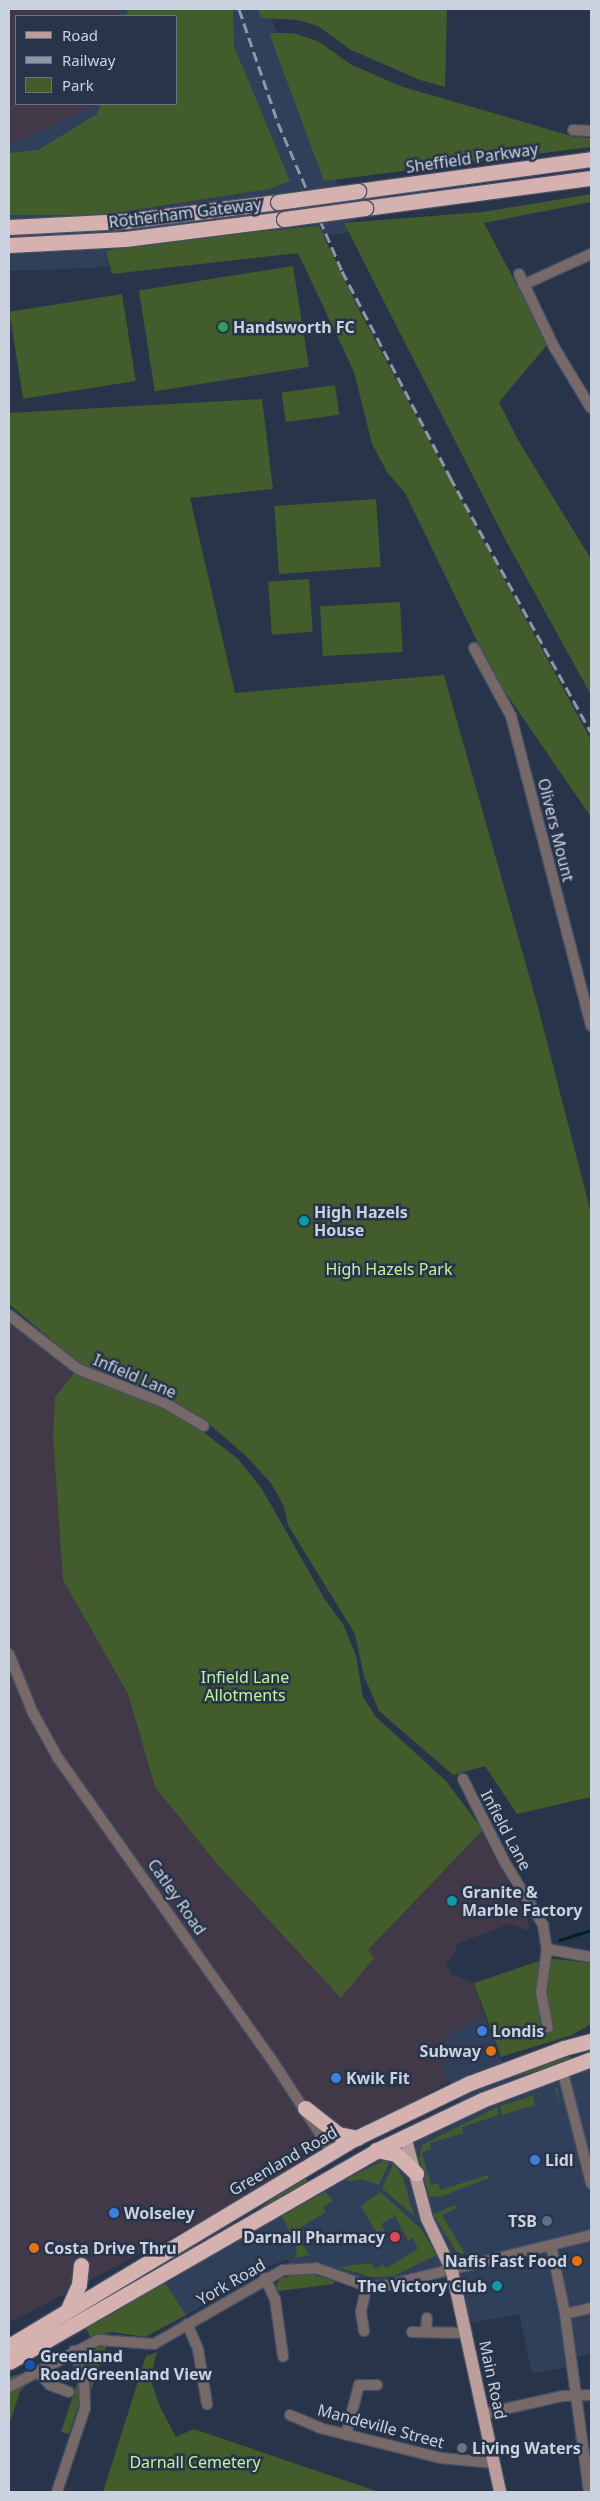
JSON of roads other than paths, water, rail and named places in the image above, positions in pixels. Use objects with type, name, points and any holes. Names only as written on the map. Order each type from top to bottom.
[{"type":"highway","name":"Sheffield Parkway","points":[[358,191],[591,160]]},
{"type":"highway","name":"Rotherham Gateway","points":[[9,244],[125,239],[591,178]]},
{"type":"highway","name":"Rotherham Gateway","points":[[9,227],[125,221],[358,191]]},
{"type":"highway","name":"Greenland Road","points":[[9,2346],[68,2308],[354,2139],[417,2107],[514,2066],[591,2041]]},
{"type":"highway","points":[[9,2362],[379,2149],[562,2069],[591,2059]]},
{"type":"highway","points":[[405,2136],[417,2107]]},
{"type":"highway","points":[[305,2108],[338,2134],[354,2139],[390,2130],[405,2136]]},
{"type":"highway","points":[[329,2177],[332,2152],[348,2157],[379,2149],[396,2154],[416,2173]]},
{"type":"highway","points":[[68,2308],[79,2284],[81,2265]]},
{"type":"highway","points":[[105,2287],[115,2301]]},
{"type":"main road","points":[[405,2136],[427,2219],[452,2271]]},
{"type":"main road","name":"Main Road","points":[[452,2271],[500,2492]]},
{"type":"street","points":[[573,130],[591,131]]},
{"type":"street","points":[[523,285],[591,254]]},
{"type":"street","points":[[519,274],[558,354],[591,408]]},
{"type":"street","name":"Olivers Mount","points":[[474,648],[511,716],[591,1026]]},
{"type":"street","name":"Infield Lane","points":[[9,1315],[78,1369],[165,1403],[204,1426]]},
{"type":"street","name":"Catley Road","points":[[9,1654],[33,1713],[58,1758],[305,2108],[332,2152]]},
{"type":"street","name":"Infield Lane","points":[[463,1779],[504,1861],[543,1924],[547,1949],[541,1992],[548,2027]]},
{"type":"street","points":[[547,1949],[591,1957]]},
{"type":"street","points":[[562,2069],[591,2183]]},
{"type":"street","points":[[452,2271],[591,2236]]},
{"type":"street","points":[[551,2245],[565,2314],[575,2396],[589,2472],[588,2492]]},
{"type":"street","name":"York Road","points":[[74,2351],[98,2340],[147,2346],[265,2278],[283,2270],[303,2267],[325,2270],[367,2286],[397,2285],[452,2271]]},
{"type":"street","points":[[265,2278],[275,2299],[283,2356]]},
{"type":"street","points":[[364,2331],[361,2311],[367,2286]]},
{"type":"street","points":[[565,2314],[591,2308]]},
{"type":"street","points":[[426,2332],[427,2318]]},
{"type":"street","points":[[187,2324],[198,2349],[207,2404]]},
{"type":"street","name":"Main Road","points":[[412,2332],[467,2333]]},
{"type":"street","points":[[9,2386],[74,2351],[84,2378],[85,2408],[57,2492]]},
{"type":"street","points":[[37,2371],[50,2385],[69,2392]]},
{"type":"street","points":[[346,2435],[360,2385],[378,2385]]},
{"type":"street","points":[[483,2414],[563,2396],[591,2395]]},
{"type":"street","name":"Mandeville Street","points":[[290,2415],[346,2435],[453,2461],[494,2462]]},
{"type":"waterway","points":[[559,1940],[591,1930]]},
{"type":"railway","points":[[239,9],[278,123],[342,271],[450,477],[591,732]]},
{"type":"place","name":"Handsworth FC","points":[[223,327]]},
{"type":"place","name":"High Hazels House","points":[[304,1221]]},
{"type":"place","name":"Granite & Marble Factory","points":[[452,1901]]},
{"type":"place","name":"Londis","points":[[482,2031]]},
{"type":"place","name":"Subway","points":[[491,2051]]},
{"type":"place","name":"Kwik Fit","points":[[336,2078]]},
{"type":"place","name":"Lidl","points":[[535,2160]]},
{"type":"place","name":"Wolseley","points":[[114,2213]]},
{"type":"place","name":"TSB","points":[[547,2221]]},
{"type":"place","name":"Darnall Pharmacy","points":[[395,2237]]},
{"type":"place","name":"Costa Drive Thru","points":[[34,2248]]},
{"type":"place","name":"Nafis Fast Food","points":[[577,2261]]},
{"type":"place","name":"The Victory Club","points":[[497,2286]]},
{"type":"place","name":"Greenland Road/Greenland View","points":[[30,2365]]},
{"type":"place","name":"Living Waters","points":[[462,2448]]},
{"type":"park label","name":"High Hazels Park","points":[[389,1269]]},
{"type":"park label","name":"Infield Lane Allotments","points":[[245,1686]]},
{"type":"park label","name":"Darnall Cemetery","points":[[195,2462]]}]
